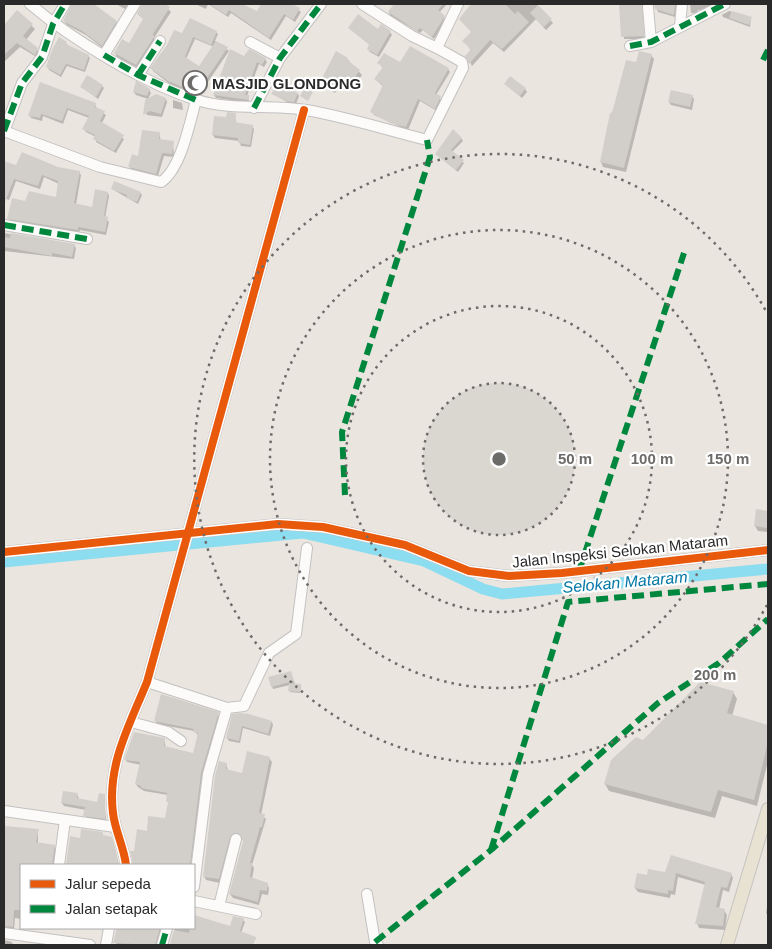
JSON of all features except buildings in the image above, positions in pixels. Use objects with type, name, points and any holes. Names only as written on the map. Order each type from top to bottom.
[{"type":"main road","points":[[727,945],[768,809]]},
{"type":"street","points":[[30,4],[53,24],[138,75],[196,100],[223,106],[304,110],[427,140],[463,68],[462,62],[412,36],[362,4]]},
{"type":"street","points":[[65,4],[53,24],[42,57],[22,83],[4,131],[100,167],[161,182],[169,175],[183,144],[196,100]]},
{"type":"street","points":[[104,54],[135,4]]},
{"type":"street","points":[[254,108],[280,58],[321,4]]},
{"type":"street","points":[[437,48],[458,4]]},
{"type":"street","points":[[680,26],[682,4]]},
{"type":"street","points":[[630,46],[651,42],[725,4]]},
{"type":"street","points":[[648,7],[651,42]]},
{"type":"street","points":[[138,75],[160,40]]},
{"type":"street","points":[[250,42],[280,58]]},
{"type":"street","points":[[126,864],[122,844],[115,827],[112,775],[147,682],[304,110]]},
{"type":"street","points":[[4,225],[87,239]]},
{"type":"street","name":"Jalan Inspeksi Selokan Mataram","points":[[4,552],[187,537],[252,526],[296,524],[341,531],[404,545],[432,554],[470,571],[509,576],[570,572],[768,550]]},
{"type":"street","points":[[147,682],[227,708],[244,706],[269,654],[296,634],[307,548]]},
{"type":"street","points":[[195,878],[204,795],[227,708]]},
{"type":"street","points":[[131,722],[168,732],[181,741]]},
{"type":"street","points":[[4,811],[115,827]]},
{"type":"street","points":[[59,864],[65,820]]},
{"type":"street","points":[[219,906],[232,862],[236,839]]},
{"type":"street","points":[[367,894],[375,942],[378,945]]},
{"type":"street","points":[[195,901],[256,914]]},
{"type":"street","points":[[106,945],[109,929]]},
{"type":"street","points":[[162,945],[167,929]]},
{"type":"street","points":[[4,933],[13,941],[90,945]]},
{"type":"waterway","name":"Selokan Mataram","points":[[4,562],[303,533],[424,561],[483,589],[502,594],[768,569]]},
{"type":"marked path","points":[[4,131],[22,83],[42,57],[53,24],[65,4]]},
{"type":"marked path","points":[[254,108],[280,58],[321,4]]},
{"type":"marked path","points":[[630,46],[651,42],[725,4]]},
{"type":"marked path","points":[[138,75],[160,41]]},
{"type":"marked path","points":[[763,60],[768,50]]},
{"type":"marked path","points":[[104,55],[138,75],[196,100]]},
{"type":"marked path","points":[[345,495],[342,432],[430,157],[427,140]]},
{"type":"marked path","points":[[4,225],[87,239]]},
{"type":"marked path","points":[[579,571],[684,253]]},
{"type":"marked path","points":[[491,850],[568,602],[768,584]]},
{"type":"marked path","points":[[375,942],[491,850],[658,703],[719,663],[768,619]]},
{"type":"marked path","points":[[162,945],[167,929]]},
{"type":"cycle path","points":[[126,864],[113,813],[112,795],[116,762],[147,682],[304,110]]},
{"type":"cycle path","points":[[4,552],[278,524],[323,527],[405,545],[469,571],[509,576],[562,573],[768,550]]},
{"type":"place","name":"MASJID GLONDONG","points":[[195,83]]}]
